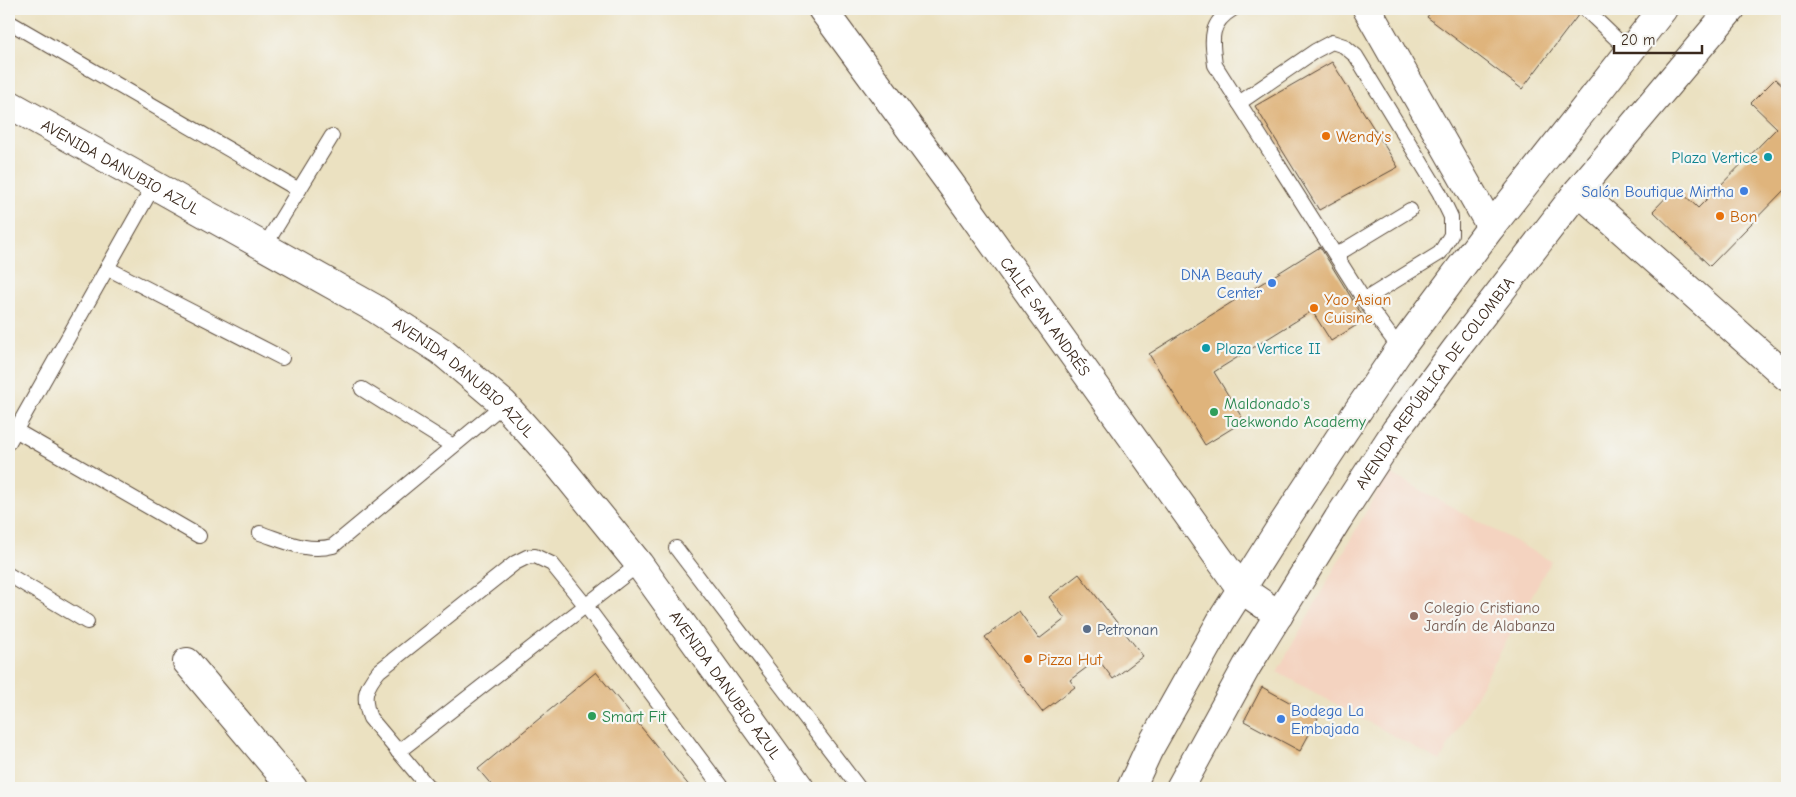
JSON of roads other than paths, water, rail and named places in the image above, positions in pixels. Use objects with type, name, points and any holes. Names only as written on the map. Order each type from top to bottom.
[{"type":"street","name":"CALLE SAN ANDRÉS","points":[[822,9],[950,183],[1241,589],[1279,615]]},
{"type":"street","points":[[1367,9],[1491,227]]},
{"type":"street","points":[[1131,788],[1148,751],[1241,589],[1338,439],[1400,349],[1491,227],[1663,9]]},
{"type":"street","name":"AVENIDA REPÚBLICA DE COLOMBIA","points":[[1180,788],[1247,666],[1338,519],[1396,430],[1578,191],[1731,9]]},
{"type":"street","name":"AVENIDA DANUBIO AZUL","points":[[9,104],[374,308],[441,351],[504,404],[558,463],[639,564],[800,788]]},
{"type":"street","points":[[1578,191],[1787,377]]},
{"type":"street","points":[[187,662],[293,788]]},
{"type":"lane","points":[[1232,9],[1227,12],[1213,29],[1212,44],[1215,65],[1364,300],[1400,349]]},
{"type":"lane","points":[[1585,9],[1629,51]]},
{"type":"lane","points":[[9,22],[299,190]]},
{"type":"lane","points":[[1239,103],[1315,51],[1332,42],[1344,46],[1356,56],[1439,192],[1452,217],[1451,235],[1440,253],[1364,300]]},
{"type":"lane","points":[[264,247],[332,136]]},
{"type":"lane","points":[[154,185],[12,436],[199,536]]},
{"type":"lane","points":[[1336,255],[1410,210]]},
{"type":"lane","points":[[107,268],[282,358]]},
{"type":"lane","points":[[362,389],[453,446]]},
{"type":"lane","points":[[260,532],[312,549],[332,546],[504,404]]},
{"type":"lane","points":[[676,548],[859,788]]},
{"type":"lane","points":[[429,788],[370,718],[365,706],[370,682],[379,671],[515,563],[527,557],[535,556],[552,564],[586,606],[722,788]]},
{"type":"lane","points":[[398,752],[639,564]]},
{"type":"lane","points":[[9,575],[87,622]]},
{"type":"place","name":"Wendy's","points":[[1326,136]]},
{"type":"place","name":"Plaza Vertice","points":[[1768,157]]},
{"type":"place","name":"Salón Boutique Mirtha","points":[[1744,191]]},
{"type":"place","name":"Bon","points":[[1720,216]]},
{"type":"place","name":"DNA Beauty Center","points":[[1272,283]]},
{"type":"place","name":"Yao Asian Cuisine","points":[[1314,308]]},
{"type":"place","name":"Plaza Vertice II","points":[[1206,348]]},
{"type":"place","name":"Maldonado's Taekwondo Academy","points":[[1214,412]]},
{"type":"place","name":"Colegio Cristiano Jardín de Alabanza","points":[[1414,616]]},
{"type":"place","name":"Petronan","points":[[1087,629]]},
{"type":"place","name":"Pizza Hut","points":[[1028,659]]},
{"type":"place","name":"Smart Fit","points":[[592,716]]},
{"type":"place","name":"Bodega La Embajada","points":[[1281,719]]}]
